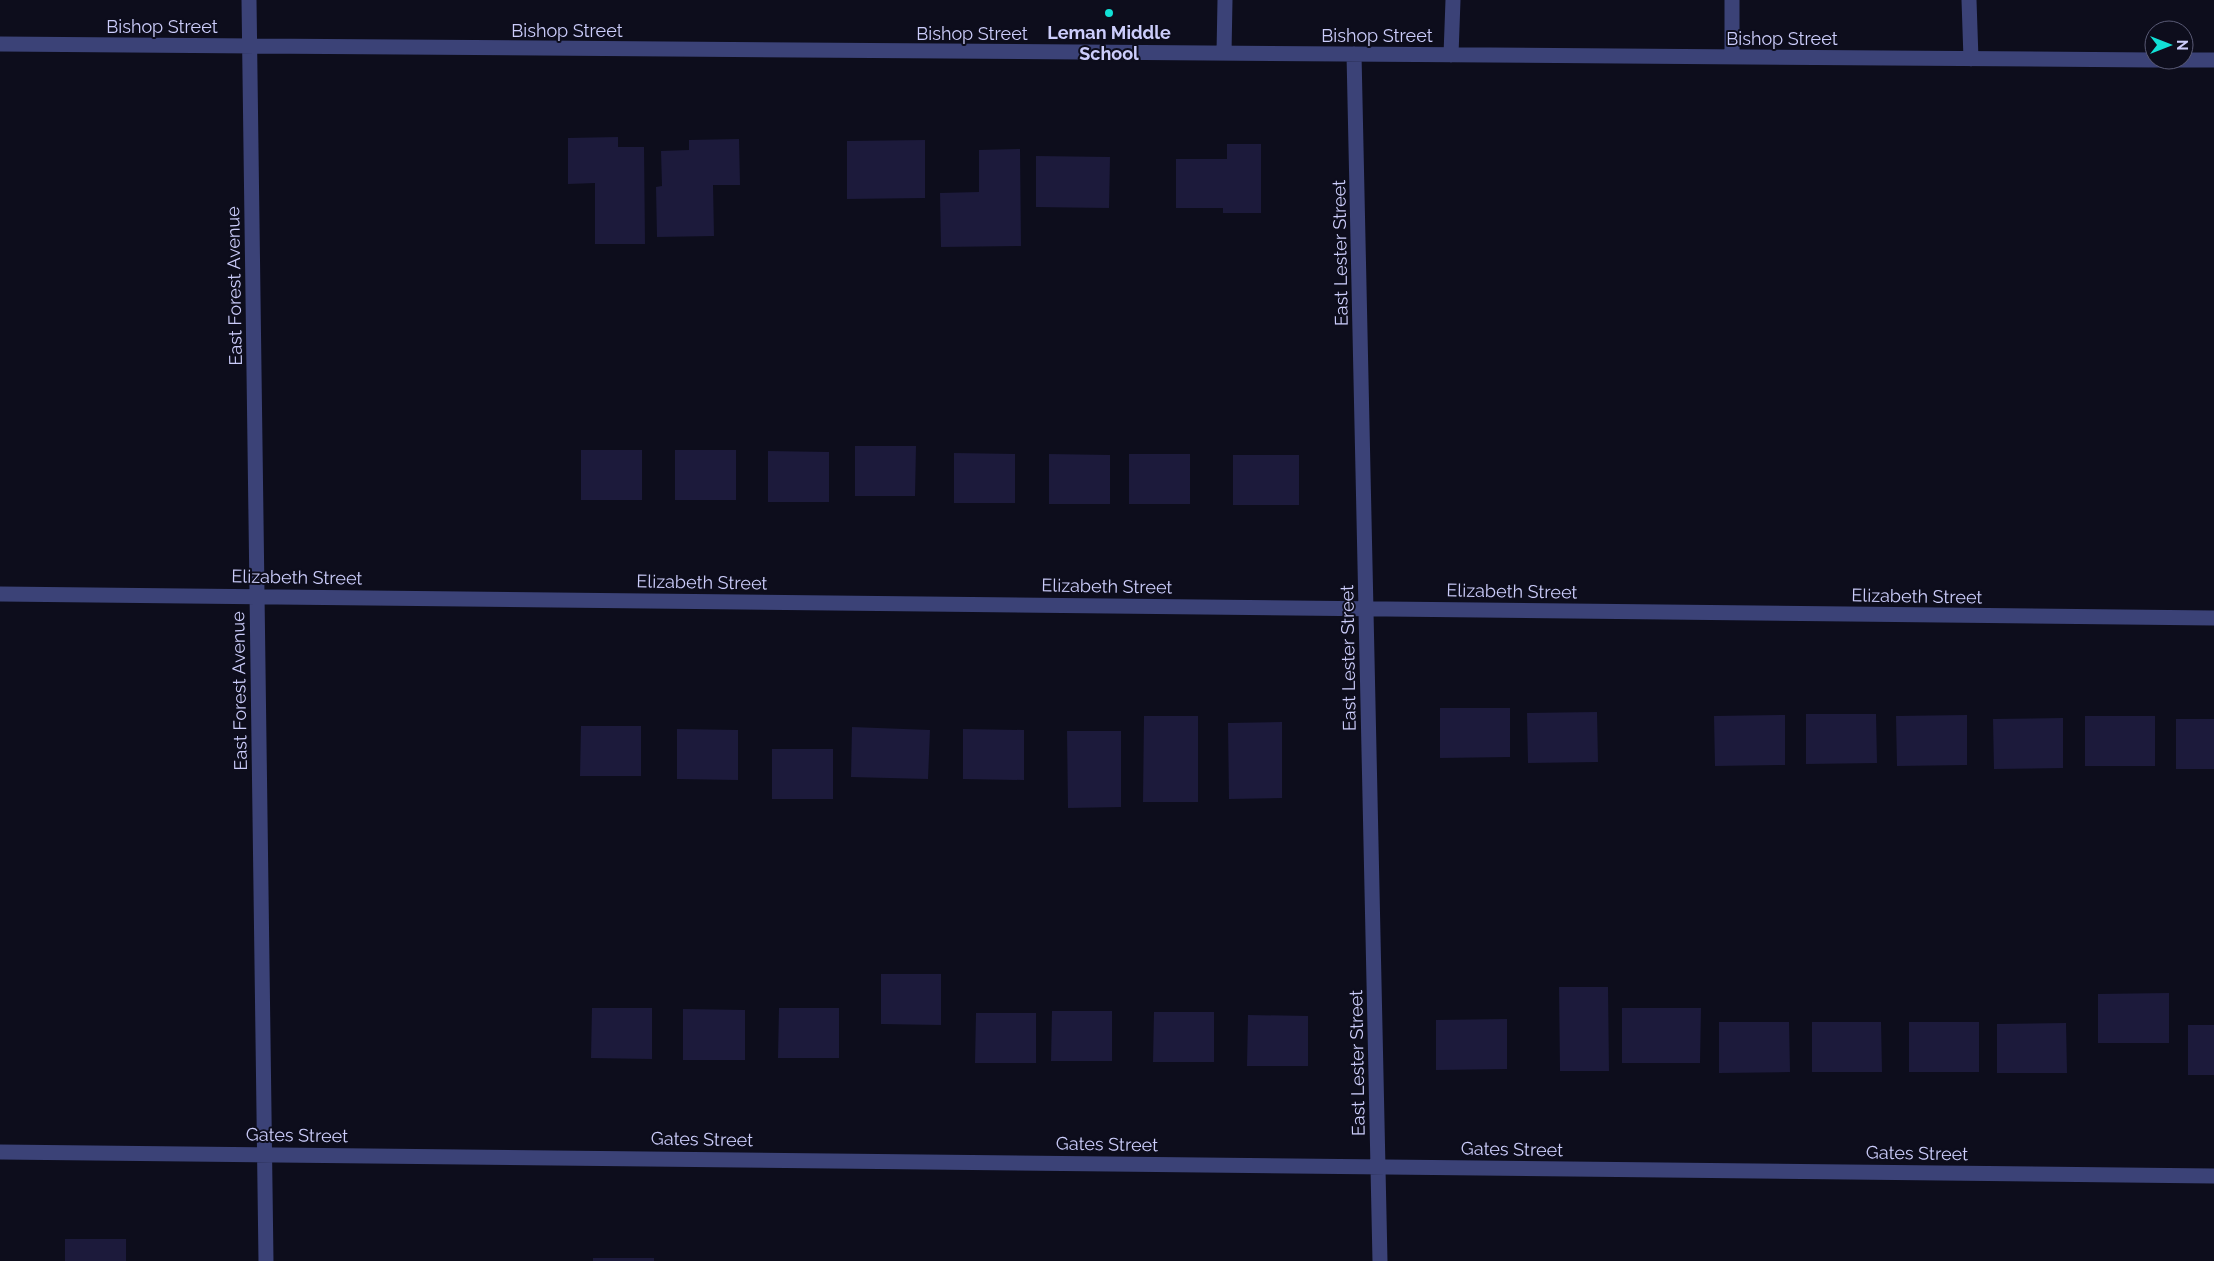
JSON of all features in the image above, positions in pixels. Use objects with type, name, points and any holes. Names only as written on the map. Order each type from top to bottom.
[{"type":"street","name":"East Forest Avenue","points":[[249,0],[266,1261]]},
{"type":"street","points":[[1224,53],[1225,0]]},
{"type":"street","points":[[1451,54],[1453,0]]},
{"type":"street","points":[[1732,0],[1732,57]]},
{"type":"street","points":[[1970,0],[1971,59]]},
{"type":"street","name":"Bishop Street","points":[[0,44],[2144,60]]},
{"type":"street","name":"East Lester Street","points":[[1354,54],[1380,1261]]},
{"type":"street","name":"Bishop Street","points":[[2194,60],[2214,60]]},
{"type":"street","name":"Elizabeth Street","points":[[0,594],[2214,618]]},
{"type":"street","name":"Gates Street","points":[[0,1152],[265,1153],[2214,1176]]},
{"type":"building","points":[[618,137],[618,147],[644,147],[645,244],[595,244],[595,183],[568,184],[568,138]]},
{"type":"building","points":[[739,139],[740,185],[713,185],[714,236],[657,237],[656,187],[662,186],[661,151],[689,150],[689,140]]},
{"type":"building","points":[[925,140],[925,198],[847,199],[847,141]]},
{"type":"building","points":[[1227,144],[1261,144],[1261,213],[1223,213],[1223,208],[1176,208],[1176,159],[1227,159]]},
{"type":"building","points":[[1020,149],[1021,246],[941,247],[940,193],[979,192],[979,150]]},
{"type":"building","points":[[1036,156],[1110,157],[1109,208],[1036,207]]},
{"type":"building","points":[[855,446],[916,446],[915,496],[855,496]]},
{"type":"building","points":[[581,450],[642,450],[642,500],[581,500]]},
{"type":"building","points":[[675,450],[736,450],[736,500],[675,500]]},
{"type":"building","points":[[768,451],[829,452],[829,502],[768,502]]},
{"type":"building","points":[[954,453],[1015,454],[1015,503],[954,503]]},
{"type":"building","points":[[1049,454],[1110,455],[1110,504],[1049,504]]},
{"type":"building","points":[[1129,454],[1190,454],[1190,504],[1129,504]]},
{"type":"building","points":[[1233,455],[1299,455],[1299,505],[1233,505]]},
{"type":"building","points":[[1440,708],[1510,708],[1510,757],[1440,758]]},
{"type":"building","points":[[1597,712],[1598,762],[1528,763],[1527,713]]},
{"type":"building","points":[[1806,714],[1876,714],[1877,763],[1806,764]]},
{"type":"building","points":[[1785,715],[1785,765],[1715,766],[1714,716]]},
{"type":"building","points":[[1967,715],[1967,765],[1897,766],[1896,716]]},
{"type":"building","points":[[1144,716],[1198,716],[1198,802],[1143,802]]},
{"type":"building","points":[[2085,716],[2155,716],[2155,766],[2085,766]]},
{"type":"building","points":[[2063,718],[2063,768],[1994,769],[1993,719]]},
{"type":"building","points":[[2176,719],[2214,719],[2214,769],[2176,769]]},
{"type":"building","points":[[1282,722],[1282,798],[1229,799],[1228,723]]},
{"type":"building","points":[[581,726],[641,726],[641,776],[580,776]]},
{"type":"building","points":[[852,727],[930,730],[928,779],[851,777]]},
{"type":"building","points":[[677,729],[738,730],[738,780],[677,779]]},
{"type":"building","points":[[963,729],[1024,730],[1024,780],[963,779]]},
{"type":"building","points":[[1067,731],[1121,731],[1121,807],[1068,808]]},
{"type":"building","points":[[772,749],[833,749],[833,799],[772,799]]},
{"type":"building","points":[[881,974],[941,974],[941,1025],[881,1024]]},
{"type":"building","points":[[1559,987],[1608,987],[1609,1071],[1560,1071]]},
{"type":"building","points":[[2169,993],[2169,1043],[2098,1043],[2098,994]]},
{"type":"building","points":[[592,1008],[652,1008],[652,1059],[591,1058]]},
{"type":"building","points":[[779,1008],[839,1008],[839,1058],[778,1058]]},
{"type":"building","points":[[1622,1008],[1701,1008],[1700,1063],[1622,1063]]},
{"type":"building","points":[[683,1009],[745,1010],[745,1060],[683,1060]]},
{"type":"building","points":[[1052,1011],[1112,1011],[1112,1061],[1051,1061]]},
{"type":"building","points":[[1154,1012],[1214,1012],[1214,1062],[1153,1062]]},
{"type":"building","points":[[976,1013],[1036,1013],[1036,1063],[975,1063]]},
{"type":"building","points":[[1248,1015],[1308,1016],[1308,1066],[1247,1066]]},
{"type":"building","points":[[1507,1019],[1507,1069],[1436,1070],[1436,1020]]},
{"type":"building","points":[[1719,1022],[1789,1022],[1790,1072],[1719,1073]]},
{"type":"building","points":[[1812,1022],[1881,1022],[1882,1072],[1812,1072]]},
{"type":"building","points":[[1909,1022],[1979,1022],[1979,1072],[1909,1072]]},
{"type":"building","points":[[2066,1023],[2067,1073],[1997,1073],[1997,1024]]},
{"type":"building","points":[[2188,1025],[2214,1025],[2214,1075],[2188,1075]]},
{"type":"building","points":[[65,1239],[126,1239],[126,1261],[65,1261]]},
{"type":"building","points":[[593,1258],[654,1258],[654,1261],[593,1261]]},
{"type":"place","name":"Leman Middle School","points":[[1109,13]]}]
